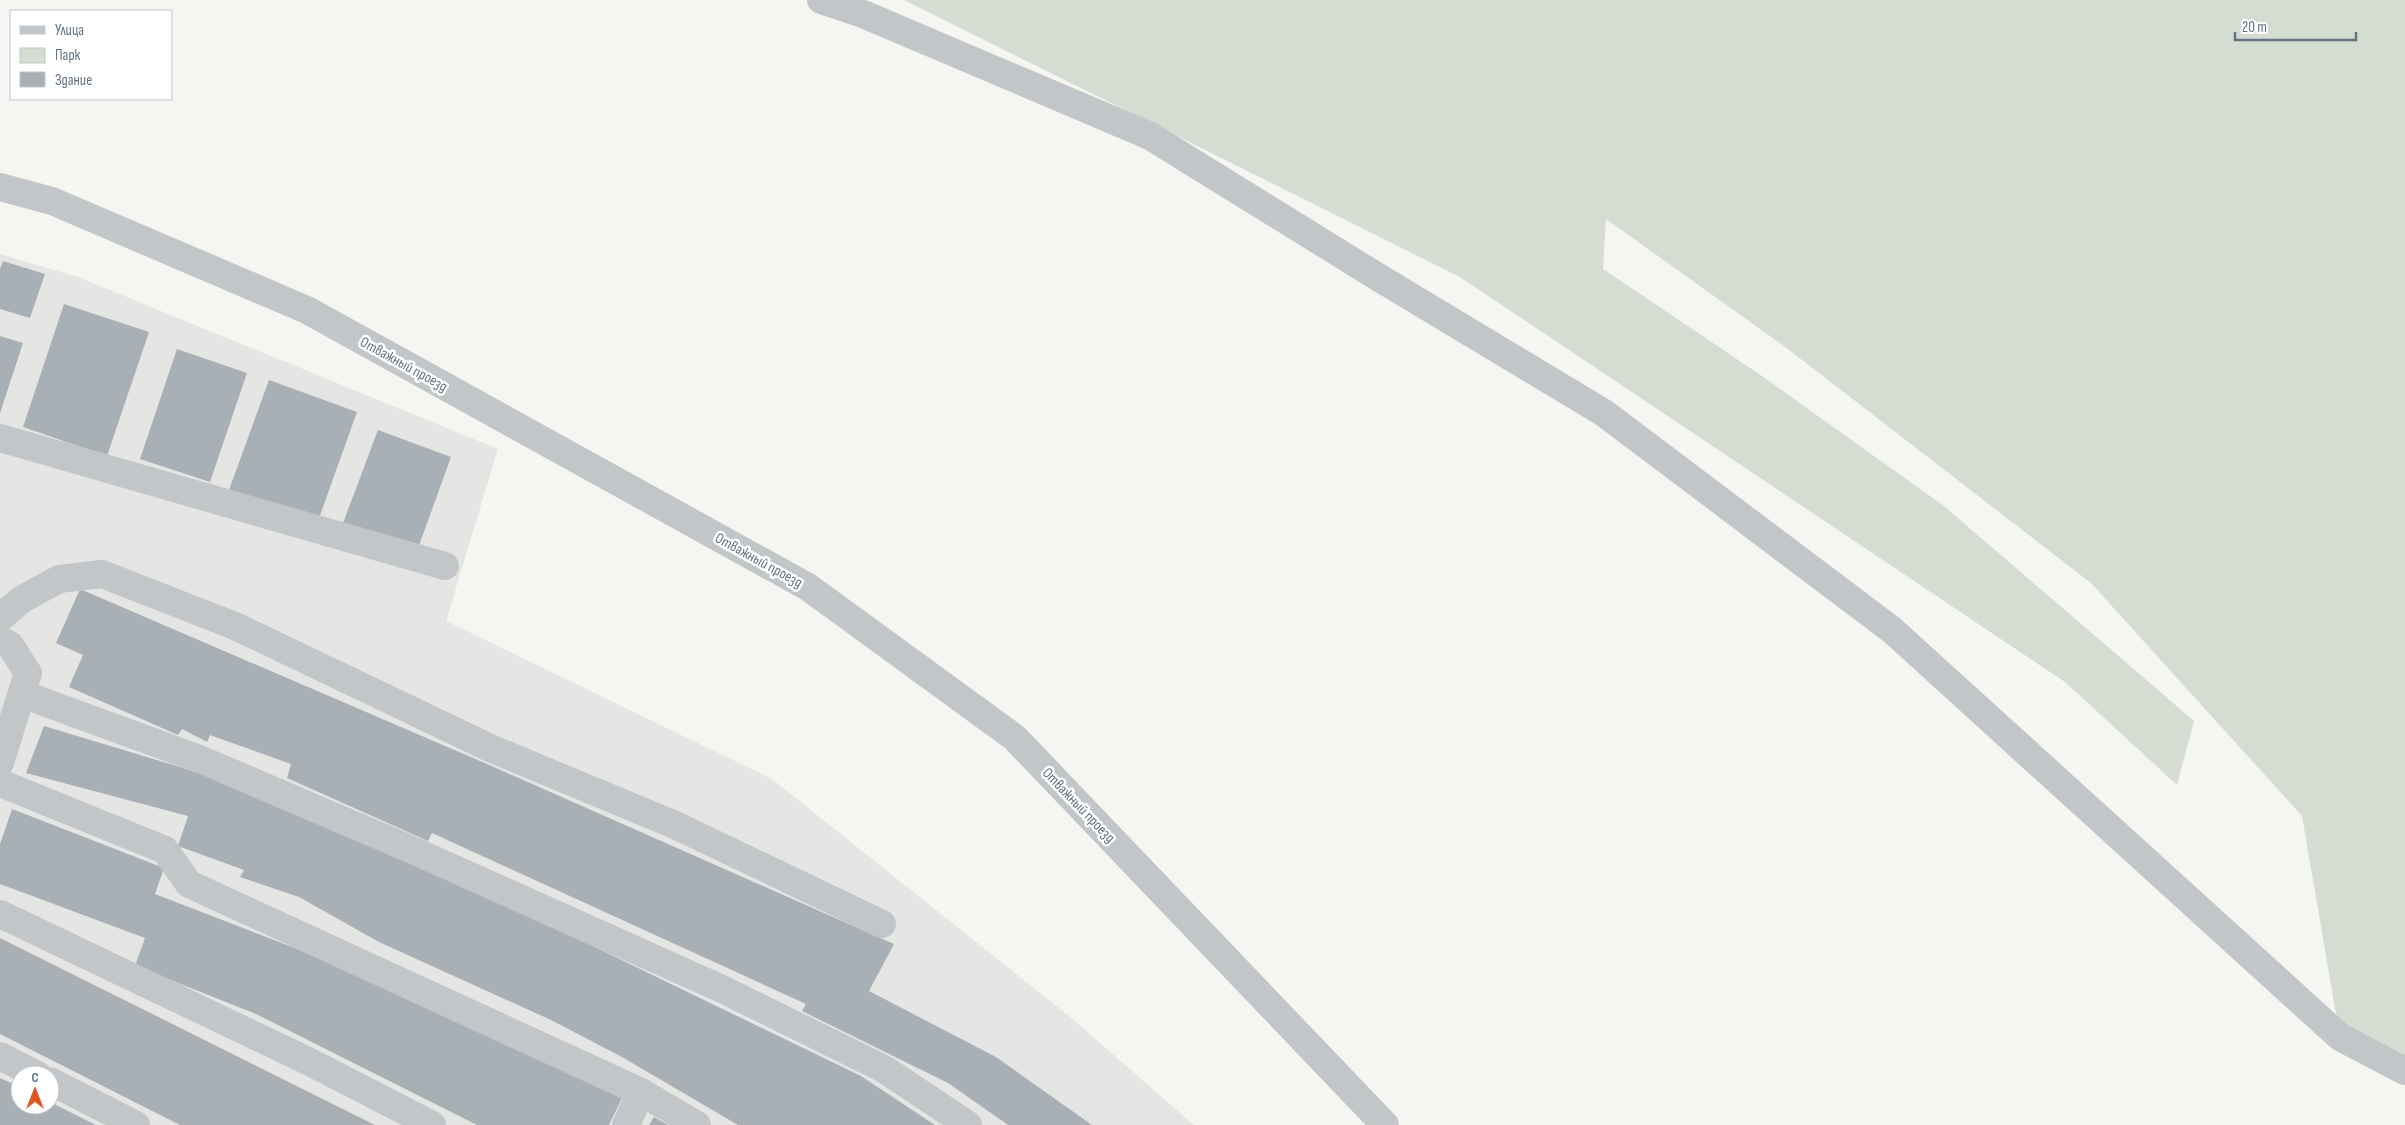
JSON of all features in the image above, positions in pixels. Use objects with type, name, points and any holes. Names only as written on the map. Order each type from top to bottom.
[{"type":"street","points":[[821,0],[864,14],[1150,136],[1373,274],[1604,413],[1892,630],[2340,1037],[2405,1071]]},
{"type":"street","name":"Отважный проезд","points":[[0,187],[52,201],[307,310],[808,587],[1015,738],[1385,1125]]},
{"type":"street","points":[[0,438],[445,566]]},
{"type":"street","points":[[0,618],[20,600],[59,579],[102,574],[235,626],[490,748],[676,825],[882,924]]},
{"type":"street","points":[[0,640],[10,644],[28,674],[0,763]]},
{"type":"street","points":[[22,694],[202,760],[417,852],[722,989],[884,1069],[968,1125]]},
{"type":"street","points":[[0,783],[166,850],[189,884],[641,1092],[697,1125]]},
{"type":"street","points":[[0,914],[310,1062],[432,1125]]},
{"type":"street","points":[[0,1056],[18,1065]]},
{"type":"street","points":[[60,1086],[136,1125]]},
{"type":"street","points":[[626,1125],[641,1092]]},
{"type":"shaded area","points":[[0,254],[78,277],[498,449],[446,621],[772,779],[1069,1016],[1194,1125],[0,1125]]},
{"type":"green space","points":[[904,0],[2405,0],[2405,1071],[2340,1037],[2302,816],[2091,583],[1784,346],[1606,219],[1603,269],[1762,376],[1944,506],[2194,721],[2177,785],[2065,682],[1460,277]]},
{"type":"building","points":[[3,261],[45,274],[30,318],[0,309],[0,269]]},
{"type":"building","points":[[64,304],[149,332],[107,456],[23,427]]},
{"type":"building","points":[[0,336],[23,343],[0,413]]},
{"type":"building","points":[[177,349],[247,373],[210,482],[140,459]]},
{"type":"building","points":[[269,380],[357,412],[318,521],[229,490]]},
{"type":"building","points":[[378,430],[451,457],[417,551],[343,523]]},
{"type":"building","points":[[80,589],[487,764],[894,944],[869,991],[996,1057],[1092,1125],[1008,1125],[948,1083],[802,1011],[806,1004],[432,833],[428,841],[287,778],[291,764],[210,735],[207,742],[182,729],[178,735],[69,687],[83,655],[56,643]]},
{"type":"building","points":[[44,726],[200,773],[483,893],[861,1076],[935,1125],[738,1125],[622,1057],[551,1020],[379,942],[299,897],[240,877],[244,870],[178,846],[188,816],[26,773]]},
{"type":"building","points":[[12,809],[164,868],[155,894],[305,952],[622,1098],[609,1125],[477,1125],[256,1014],[135,966],[145,938],[0,884],[0,844]]},
{"type":"building","points":[[0,938],[375,1125],[180,1125],[0,1034]]},
{"type":"building","points":[[0,1078],[10,1082],[10,1115],[60,1115],[60,1107],[96,1125],[0,1125]]},
{"type":"building","points":[[654,1117],[668,1125],[649,1125]]}]
